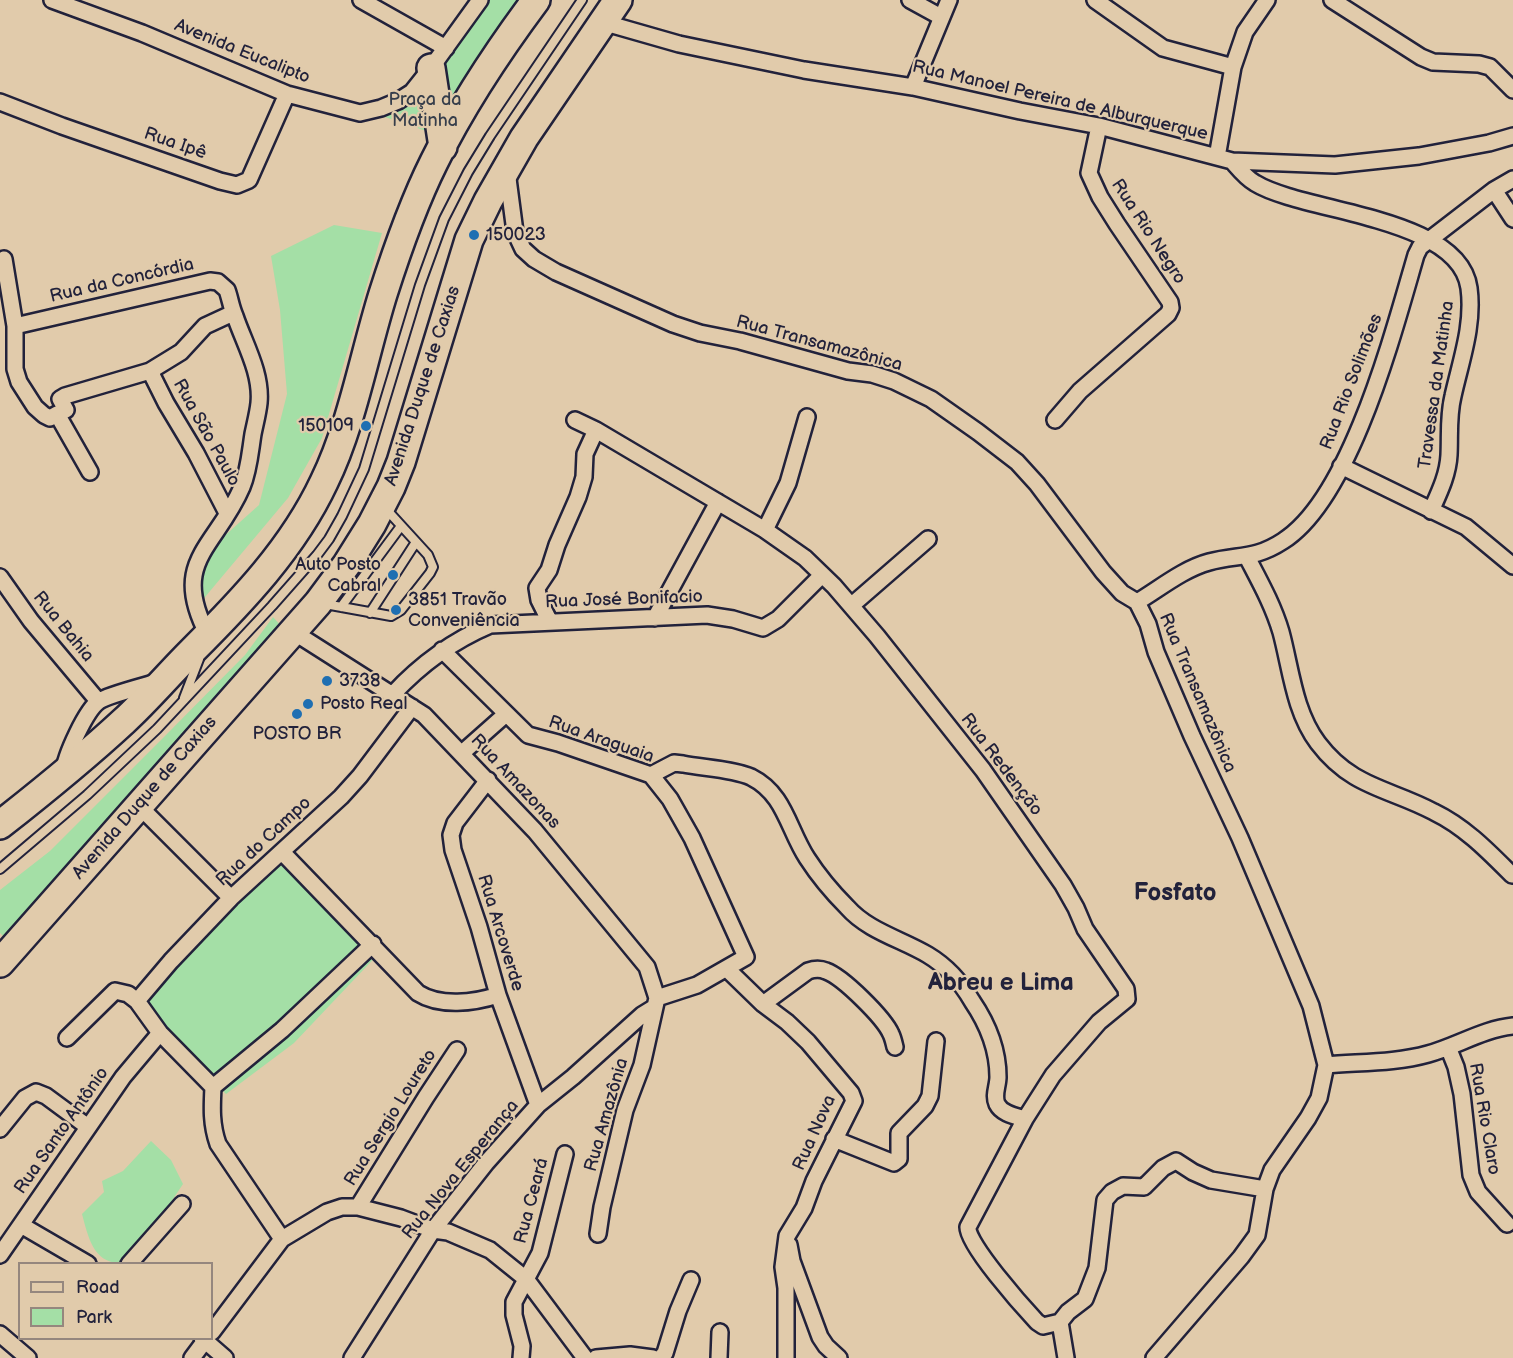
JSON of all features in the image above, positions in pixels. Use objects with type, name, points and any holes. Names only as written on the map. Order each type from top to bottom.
[{"type":"highway","points":[[0,825],[126,719],[208,635],[276,560],[312,506],[340,444],[383,294],[419,194],[477,85],[536,0]]},
{"type":"highway","name":"Avenida Duque de Caxias","points":[[0,963],[10,939],[138,805],[292,631],[329,605],[346,564],[382,505],[401,462],[469,240],[524,138],[618,0]]},
{"type":"highway","points":[[439,58],[442,147]]},
{"type":"street","name":"Avenida Eucalipto","points":[[52,0],[202,58],[287,94],[360,113],[381,108],[412,92],[480,0]]},
{"type":"street","points":[[361,0],[439,58]]},
{"type":"street","points":[[910,0],[941,17]]},
{"type":"street","points":[[914,87],[949,0]]},
{"type":"street","points":[[1095,0],[1163,48],[1233,67]]},
{"type":"street","points":[[1217,157],[1233,67],[1245,32],[1267,0]]},
{"type":"street","points":[[1332,0],[1421,57],[1433,62],[1479,64],[1490,67],[1513,90]]},
{"type":"street","name":"Rua Manoel Pereira de Alburquerque","points":[[602,22],[679,44],[804,70],[914,87],[1099,126],[1233,161],[1335,165],[1419,156],[1489,143],[1513,136]]},
{"type":"street","name":"Rua Ipê","points":[[0,102],[62,126],[237,185],[249,180],[287,94]]},
{"type":"street","name":"Rua Rio Negro","points":[[1055,420],[1080,391],[1168,314],[1171,308],[1170,302],[1100,197],[1089,173],[1099,126]]},
{"type":"street","name":"Travessa da Matinha","points":[[1233,161],[1256,184],[1290,196],[1387,222],[1428,240],[1452,258],[1463,271],[1469,286],[1470,303],[1465,351],[1452,397],[1446,475],[1431,511]]},
{"type":"street","name":"Rua Transamazônica","points":[[506,168],[515,232],[523,249],[534,259],[576,282],[673,324],[848,371],[872,374],[894,381],[931,399],[1017,462],[1037,484],[1102,572],[1122,593],[1137,602],[1148,624],[1156,652],[1192,736],[1240,837],[1311,1006],[1326,1065],[1319,1098],[1272,1170],[1265,1189],[1257,1235],[1241,1257],[1154,1358]]},
{"type":"street","name":"Rua Rio Solimões","points":[[1137,602],[1180,575],[1208,562],[1247,557],[1265,552],[1293,534],[1316,508],[1341,466],[1363,418],[1385,359],[1416,255],[1428,240],[1494,190],[1513,179]]},
{"type":"street","points":[[1494,190],[1513,219]]},
{"type":"street","points":[[4,259],[15,326],[14,357],[19,382],[35,406],[47,417],[66,410],[60,399],[65,396],[150,371],[181,352],[205,326],[234,313]]},
{"type":"street","name":"Rua da Concórdia","points":[[15,326],[210,281],[218,282],[226,290],[255,372],[259,388],[259,404],[250,463],[242,488],[199,558],[193,574],[194,602],[199,619],[208,635]]},
{"type":"street","points":[[0,364],[14,357]]},
{"type":"street","name":"Rua São Paulo","points":[[150,371],[227,513]]},
{"type":"street","points":[[57,414],[90,472]]},
{"type":"street","points":[[765,530],[788,483],[807,417]]},
{"type":"street","name":"Rua Redenção","points":[[575,420],[596,430],[765,530],[805,558],[852,605],[983,770],[1063,885],[1085,929],[1128,993],[1124,1003],[1099,1022],[1053,1075],[1024,1119],[968,1227],[967,1232],[985,1260],[1037,1322],[1043,1326],[1060,1322]]},
{"type":"street","points":[[550,622],[539,600],[537,588],[549,570],[578,497],[584,477],[585,454],[596,430]]},
{"type":"street","points":[[1341,466],[1466,527],[1513,566]]},
{"type":"street","points":[[656,618],[718,502]]},
{"type":"street","points":[[852,605],[928,539]]},
{"type":"street","points":[[1247,557],[1273,607],[1299,710],[1318,742],[1337,764],[1359,781],[1434,812],[1462,829],[1512,875]]},
{"type":"street","name":"Rua José Bonifacio","points":[[393,694],[428,659],[470,633],[490,625],[707,615],[733,618],[763,628],[778,619],[822,575]]},
{"type":"street","name":"Rua Bahia","points":[[0,577],[31,621],[98,701]]},
{"type":"street","name":"Rua Amazonas","points":[[292,631],[424,715],[462,753],[535,831],[647,967],[656,1002]]},
{"type":"street","name":"Rua Araguaia","points":[[442,650],[528,735],[651,775],[670,799],[693,838],[746,957]]},
{"type":"street","points":[[63,774],[65,758],[98,701],[164,679]]},
{"type":"street","name":"Rua do Campo","points":[[137,1001],[171,961],[231,898],[360,776],[412,707]]},
{"type":"street","points":[[462,753],[506,714]]},
{"type":"street","points":[[651,775],[674,763],[684,764],[751,777],[766,789],[786,811],[806,856],[820,877],[850,911],[871,927],[929,956],[960,981],[978,1008],[992,1037],[998,1078],[995,1093],[997,1103],[1005,1113],[1024,1119]]},
{"type":"street","name":"Rua Arcoverde","points":[[488,780],[455,823],[451,835],[453,850],[479,927],[498,995],[538,1105]]},
{"type":"street","points":[[138,805],[231,898]]},
{"type":"street","points":[[282,852],[424,997],[445,1001],[471,1001],[498,995]]},
{"type":"street","points":[[282,1239],[218,1144],[213,1129],[211,1110],[213,1087],[282,1030],[373,944]]},
{"type":"street","name":"Rua Nova Esperança","points":[[352,1358],[433,1230],[486,1163],[538,1105],[656,1002],[697,985],[746,957]]},
{"type":"street","name":"Rua Nova","points":[[727,969],[766,1001],[808,1042],[853,1096],[854,1101],[814,1181],[804,1209],[787,1236],[783,1267],[786,1288],[786,1358]]},
{"type":"street","points":[[766,1001],[808,971],[814,969],[828,971],[882,1019],[893,1036],[895,1047]]},
{"type":"street","points":[[67,1038],[115,991],[128,994],[137,1001],[160,1033],[213,1087]]},
{"type":"street","name":"Rua Amazônia","points":[[598,1234],[625,1110],[642,1065],[656,1002]]},
{"type":"street","points":[[1326,1065],[1404,1059],[1429,1054],[1492,1030],[1513,1026]]},
{"type":"street","name":"Rua Santo Antônio","points":[[0,1255],[123,1077],[160,1033]]},
{"type":"street","points":[[834,1139],[891,1162],[899,1159],[899,1133],[925,1106],[930,1096],[936,1041]]},
{"type":"street","name":"Rua Rio Claro","points":[[1448,1047],[1456,1067],[1462,1094],[1472,1175],[1478,1192],[1507,1224]]},
{"type":"street","name":"Rua Sergio Loureto","points":[[358,1207],[457,1050]]},
{"type":"street","points":[[0,1130],[25,1098],[36,1092],[46,1096],[88,1127]]},
{"type":"street","name":"Rua Ceará","points":[[520,1358],[522,1346],[514,1315],[514,1302],[540,1253],[565,1154]]},
{"type":"street","points":[[1066,1358],[1060,1322],[1073,1307],[1082,1302],[1092,1284],[1097,1268],[1105,1200],[1117,1188],[1144,1187],[1162,1168],[1176,1161],[1211,1180],[1265,1189]]},
{"type":"street","points":[[130,1262],[182,1204]]},
{"type":"street","points":[[213,1329],[282,1239],[327,1212],[342,1207],[358,1207],[401,1218],[433,1230],[448,1232],[490,1250],[526,1279],[585,1358]]},
{"type":"street","points":[[21,1225],[86,1262]]},
{"type":"street","points":[[787,1236],[792,1262],[820,1337],[839,1358]]},
{"type":"street","points":[[661,1358],[665,1353],[678,1311],[691,1280]]},
{"type":"street","points":[[719,1358],[720,1332]]},
{"type":"street","points":[[0,1334],[28,1358]]},
{"type":"street","points":[[192,1358],[205,1340]]},
{"type":"street","points":[[210,1340],[225,1358]]},
{"type":"street","points":[[596,1358],[630,1355],[653,1358]]},
{"type":"lane","points":[[0,869],[87,795],[157,729],[317,555],[342,516],[364,469],[420,285],[444,219],[490,136],[582,0]]},
{"type":"lane","points":[[329,605],[391,616],[401,610],[430,573],[432,562],[382,505]]},
{"type":"lane","points":[[329,605],[401,526]]},
{"type":"lane","points":[[370,613],[416,542]]},
{"type":"lane","points":[[182,702],[208,635]]},
{"type":"green space","name":"Praça da Matinha","points":[[488,0],[523,0],[432,133],[376,114],[415,95]]},
{"type":"green space","points":[[334,225],[382,233],[322,438],[288,498],[200,603],[187,583],[221,539],[259,505],[287,394],[280,310],[271,256]]},
{"type":"green space","points":[[273,617],[283,628],[6,939],[0,933],[0,890],[50,851],[245,655]]},
{"type":"green space","points":[[287,850],[384,948],[294,1043],[226,1094],[163,1031],[138,984]]},
{"type":"green space","points":[[151,1141],[171,1160],[183,1184],[159,1220],[121,1262],[111,1262],[93,1247],[82,1214],[104,1192],[102,1181],[123,1171]]},
{"type":"place","name":"150023","points":[[474,235]]},
{"type":"place","name":"150109","points":[[366,426]]},
{"type":"place","name":"Auto Posto Cabral","points":[[393,575]]},
{"type":"place","name":"3851 Travão Conveniência","points":[[396,610]]},
{"type":"place","name":"3738","points":[[327,681]]},
{"type":"place","name":"Posto Real","points":[[308,704]]},
{"type":"place","name":"POSTO BR","points":[[297,714]]},
{"type":"district","name":"Fosfato","points":[[1175,894]]},
{"type":"district","name":"Abreu e Lima","points":[[1001,984]]}]
